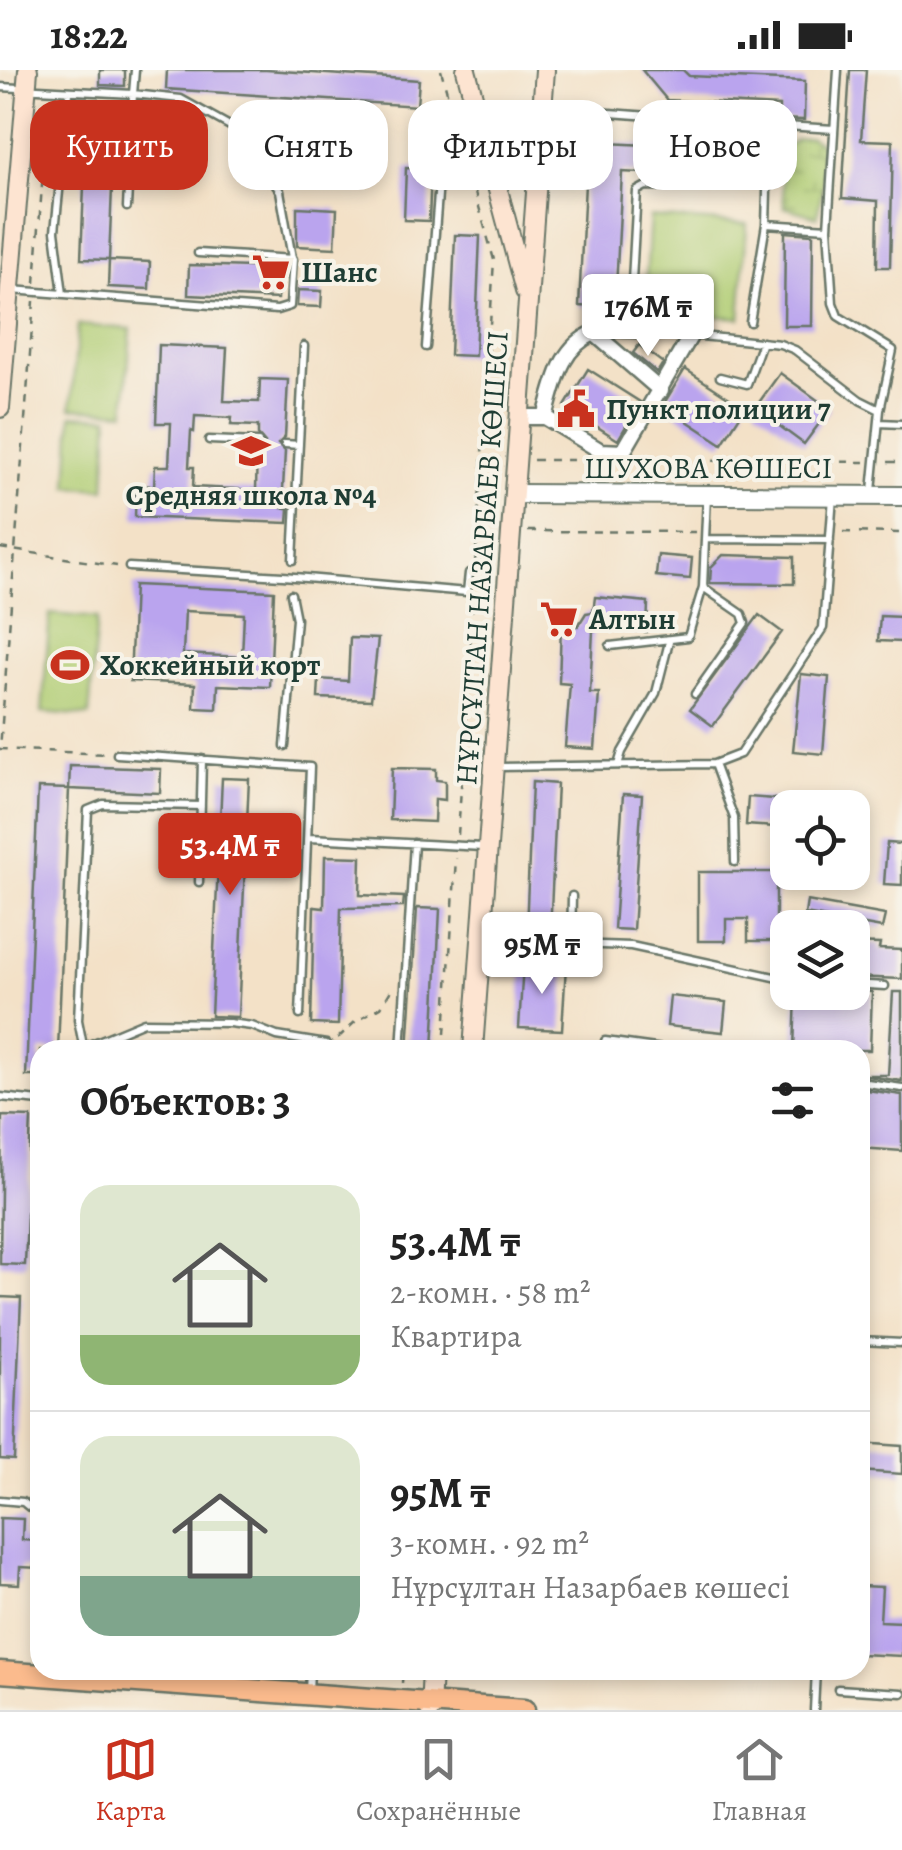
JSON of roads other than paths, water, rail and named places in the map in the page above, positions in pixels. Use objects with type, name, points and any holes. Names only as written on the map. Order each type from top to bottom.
[{"type":"main road","points":[[0,408],[4,312],[10,290],[28,70]]},
{"type":"main road","points":[[466,70],[474,100]]},
{"type":"main road","name":"НҰРСҰЛТАН НАЗАРБАЕВ КӨШЕСІ","points":[[543,100],[545,70]]},
{"type":"main road","points":[[498,190],[529,306]]},
{"type":"main road","name":"НҰРСҰЛТАН НАЗАРБАЕВ КӨШЕСІ","points":[[474,1040],[537,190]]},
{"type":"main road","points":[[0,1672],[30,1674]]},
{"type":"main road","points":[[112,1680],[430,1707],[524,1710]]},
{"type":"main road","points":[[430,1707],[431,1680]]},
{"type":"street","points":[[544,418],[567,352],[594,333],[661,391]]},
{"type":"street","points":[[519,417],[544,418],[601,451],[618,454],[630,444],[691,335]]},
{"type":"street","name":"ШУХОВА КӨШЕСІ","points":[[514,494],[902,496]]},
{"type":"lane","points":[[127,207],[134,70]]},
{"type":"lane","points":[[838,70],[828,228],[833,303],[838,316],[892,350],[902,350]]},
{"type":"lane","points":[[0,87],[181,99],[246,134],[249,168],[280,191],[293,259],[292,299],[285,310],[10,290]]},
{"type":"lane","points":[[62,294],[55,231],[70,93]]},
{"type":"lane","points":[[797,127],[834,129]]},
{"type":"lane","points":[[426,347],[438,190]]},
{"type":"lane","points":[[629,334],[634,196],[641,190]]},
{"type":"lane","points":[[750,322],[766,224],[767,190]]},
{"type":"lane","points":[[766,224],[828,228]]},
{"type":"lane","points":[[198,253],[293,259]]},
{"type":"lane","points":[[594,333],[691,335],[762,342],[796,350],[860,400],[880,410]]},
{"type":"lane","points":[[720,377],[747,384],[762,342]]},
{"type":"lane","points":[[294,560],[304,346]]},
{"type":"lane","points":[[872,496],[880,410],[892,350]]},
{"type":"lane","points":[[879,424],[902,424]]},
{"type":"lane","points":[[209,440],[258,442]]},
{"type":"lane","points":[[285,444],[299,444]]},
{"type":"lane","points":[[610,646],[669,642],[690,634],[703,587],[707,495]]},
{"type":"lane","points":[[494,768],[714,764],[740,754],[823,628],[833,496]]},
{"type":"lane","points":[[705,540],[830,540]]},
{"type":"lane","points":[[129,567],[467,592],[472,573]]},
{"type":"lane","points":[[695,694],[746,623],[742,614],[703,587]]},
{"type":"lane","points":[[285,746],[296,619],[291,594]]},
{"type":"lane","points":[[618,765],[656,694],[669,642]]},
{"type":"lane","points":[[117,754],[310,767],[300,1015]]},
{"type":"lane","points":[[199,882],[202,759]]},
{"type":"lane","points":[[714,764],[734,818],[735,862]]},
{"type":"lane","points":[[82,1040],[78,1020],[88,810],[103,804],[201,806]]},
{"type":"lane","points":[[310,838],[488,848]]},
{"type":"lane","points":[[402,1040],[414,843]]},
{"type":"lane","points":[[570,944],[572,896]]},
{"type":"lane","points":[[481,941],[631,946],[770,976]]},
{"type":"lane","points":[[870,985],[885,986]]},
{"type":"lane","points":[[102,1040],[144,1022],[240,1024],[295,1040]]},
{"type":"lane","points":[[870,1083],[902,1088]]},
{"type":"lane","points":[[0,1097],[30,1100]]},
{"type":"lane","points":[[870,1342],[902,1343]]},
{"type":"lane","points":[[0,1500],[23,1502],[30,1508]]},
{"type":"lane","points":[[309,1694],[310,1680]]},
{"type":"lane","points":[[814,1710],[816,1680]]},
{"type":"lane","points":[[838,1689],[902,1694]]},
{"type":"place","name":"Шанс","points":[[271,272]]},
{"type":"place","name":"Пункт полиции 7","points":[[576,409]]},
{"type":"place","name":"Средняя школа №4","points":[[251,451]]},
{"type":"place","name":"Алтын","points":[[559,619]]},
{"type":"place","name":"Хоккейный корт","points":[[70,665]]}]
